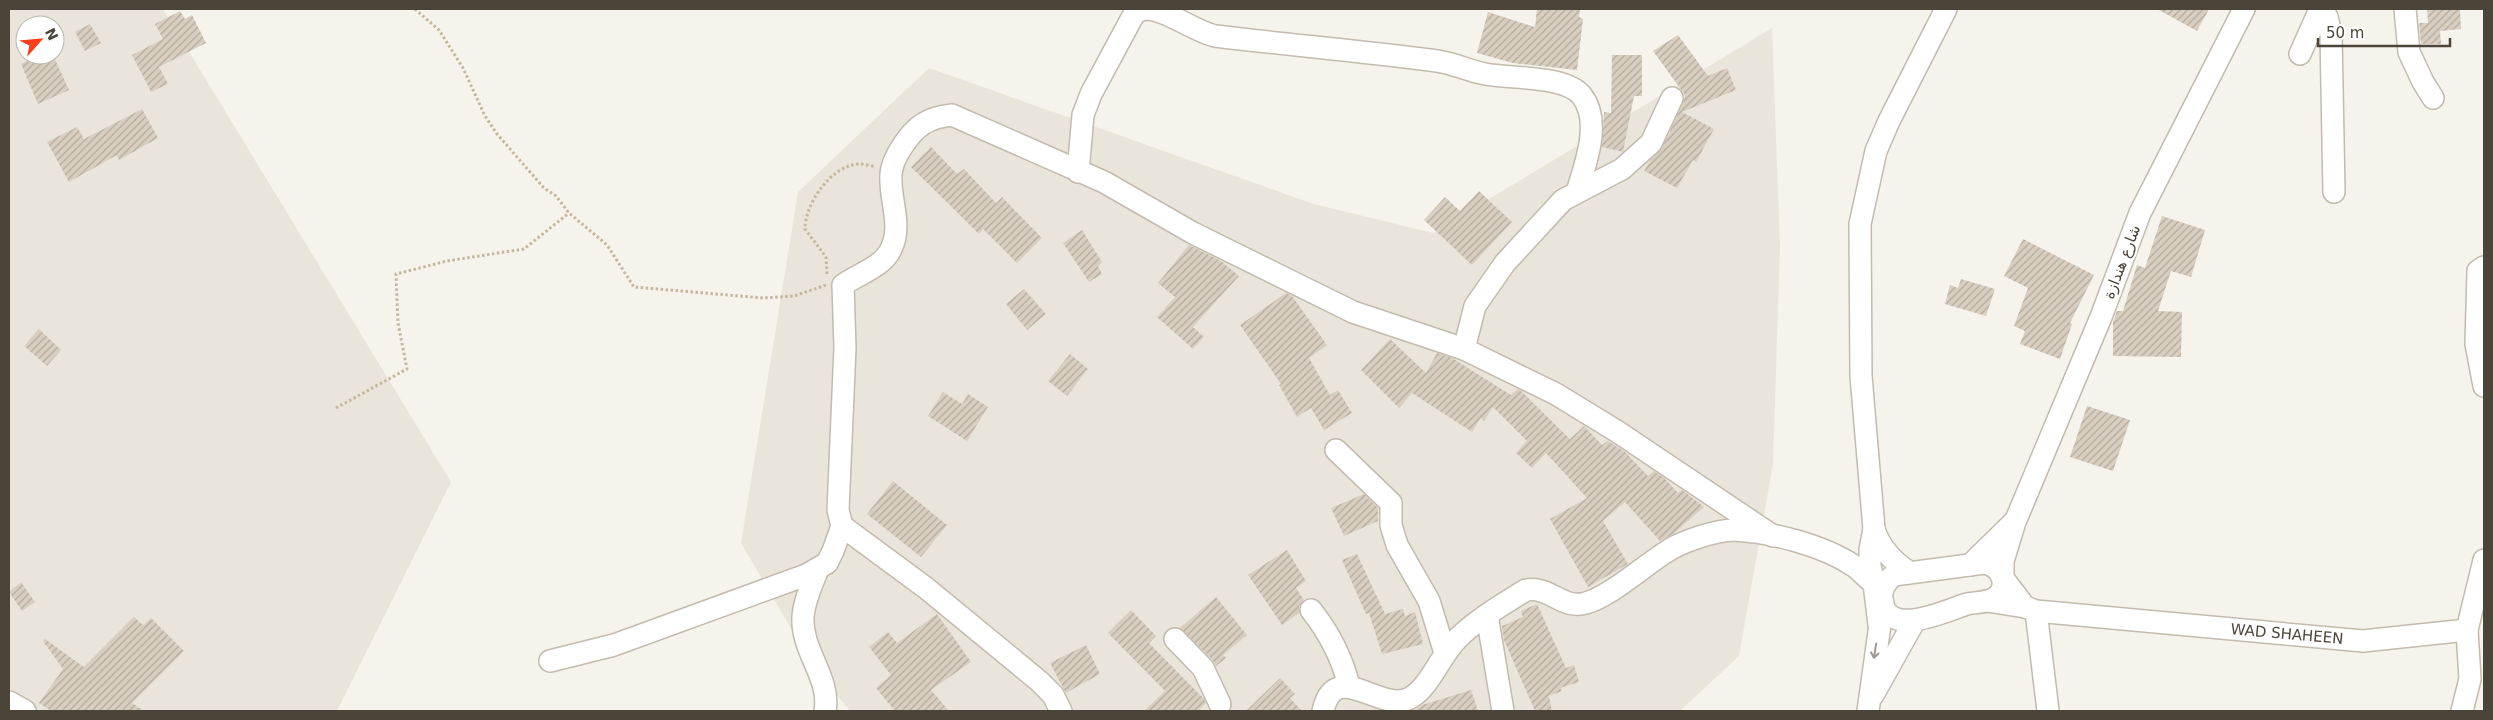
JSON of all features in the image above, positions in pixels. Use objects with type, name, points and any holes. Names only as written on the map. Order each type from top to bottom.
[{"type":"street","points":[[1078,172],[1083,115],[1091,94],[1134,14],[1143,9],[1156,11],[1200,33],[1215,36],[1440,61],[1486,74],[1566,85],[1582,96],[1590,114],[1592,128],[1586,162],[1577,192]]},
{"type":"street","points":[[1879,625],[1870,566],[1875,540],[1861,376],[1860,224],[1876,151],[1889,120],[1946,9]]},
{"type":"street","name":"شارع هندازة","points":[[2003,578],[2003,561],[2015,522],[2101,317],[2140,213],[2244,9]]},
{"type":"street","points":[[2300,54],[2320,9],[2327,17],[2331,34],[2334,192]]},
{"type":"street","points":[[2405,9],[2409,52],[2422,82],[2433,98]]},
{"type":"street","points":[[1464,349],[1475,306],[1505,263],[1563,200],[1622,169],[1651,144],[1672,98]]},
{"type":"street","points":[[825,711],[825,689],[806,642],[803,618],[808,595],[818,569],[830,557],[842,526],[838,510],[845,348],[844,286],[874,267],[891,251],[898,232],[891,174],[894,164],[915,132],[924,123],[938,117],[952,115],[1127,194],[1192,233],[1353,312],[1464,349],[1556,394],[1618,432],[1773,536]]},
{"type":"street","points":[[2484,267],[2478,272],[2476,344],[2484,386]]},
{"type":"street","points":[[1336,450],[1391,503],[1391,525],[1397,544],[1429,601],[1445,653]]},
{"type":"street","name":"شارع هندازة","points":[[1972,565],[2015,522]]},
{"type":"street","points":[[842,526],[926,588],[1039,681],[1053,695],[1060,711]]},
{"type":"street","points":[[1323,711],[1329,696],[1349,686],[1357,687],[1384,700],[1408,699],[1423,687],[1445,653],[1470,627],[1526,590],[1547,591],[1564,604],[1584,604],[1604,596],[1672,548],[1706,536],[1733,530],[1773,536],[1824,550],[1853,565],[1874,583],[1882,603],[1892,616],[1907,621],[1998,596],[2002,590],[2003,578]]},
{"type":"street","points":[[1824,550],[1857,548],[1875,540]]},
{"type":"street","points":[[1875,540],[1898,565],[1910,572]]},
{"type":"street","points":[[2462,711],[2470,678],[2467,630],[2484,560]]},
{"type":"street","points":[[1869,707],[1882,595],[1888,580],[1894,575],[1910,572],[1990,564],[2001,572],[2003,578],[2030,609],[2048,711]]},
{"type":"street","points":[[550,661],[614,645],[818,569]]},
{"type":"street","name":"WAD SHAHEEN","points":[[1980,602],[2030,609],[2363,641],[2467,630]]},
{"type":"street","points":[[1311,610],[1333,641],[1344,664],[1349,686]]},
{"type":"street","points":[[1487,615],[1503,711]]},
{"type":"street","points":[[1869,707],[1919,618]]},
{"type":"street","points":[[1175,639],[1203,668],[1220,709]]},
{"type":"street","points":[[9,702],[26,711]]},
{"type":"path","points":[[415,9],[439,30],[463,68],[485,116],[497,134],[544,188],[556,196],[569,213],[607,245],[634,287],[763,298],[808,293],[820,286],[827,275],[826,257],[805,229],[808,212],[820,191],[831,178],[843,169],[858,164],[874,166],[891,174]]},
{"type":"path","points":[[336,408],[407,369],[398,323],[396,274],[447,261],[524,248],[569,213]]},
{"type":"path","points":[[820,286],[844,286]]},
{"type":"shaded area","points":[[9,9],[163,9],[451,482],[337,711],[9,711]]},
{"type":"shaded area","points":[[1772,28],[1780,246],[1773,464],[1739,656],[1680,711],[850,711],[812,664],[741,543],[798,192],[929,68],[1314,204],[1433,233]]},
{"type":"building","points":[[1537,9],[1580,9],[1579,17],[1583,19],[1577,70],[1513,63],[1477,53],[1488,12],[1535,27]]},
{"type":"building","points":[[2157,9],[2209,9],[2197,31]]},
{"type":"building","points":[[2427,9],[2460,9],[2461,29],[2440,31],[2441,44],[2421,44],[2419,23],[2428,23]]},
{"type":"building","points":[[180,11],[185,19],[192,15],[206,43],[159,67],[168,84],[151,92],[132,55],[163,39],[155,24]]},
{"type":"building","points":[[90,24],[101,43],[85,51],[75,32]]},
{"type":"building","points":[[1678,35],[1708,76],[1727,68],[1736,90],[1682,112],[1714,129],[1696,162],[1693,160],[1677,188],[1644,171],[1651,159],[1662,148],[1685,95],[1653,51]]},
{"type":"building","points":[[1612,55],[1642,55],[1642,96],[1634,96],[1623,152],[1602,147],[1604,112],[1611,113]]},
{"type":"building","points":[[21,65],[58,65],[69,90],[38,104]]},
{"type":"building","points":[[142,109],[158,138],[119,160],[117,155],[69,182],[47,142],[77,127],[84,139]]},
{"type":"building","points":[[931,147],[957,174],[964,169],[996,203],[1002,197],[1042,238],[1017,263],[983,229],[979,234],[911,167]]},
{"type":"building","points":[[1479,191],[1512,222],[1472,265],[1424,220],[1445,197],[1460,211]]},
{"type":"building","points":[[2162,216],[2205,230],[2191,277],[2171,271],[2158,311],[2182,312],[2181,357],[2113,356],[2113,322],[2117,311],[2123,311],[2137,265],[2145,268]]},
{"type":"building","points":[[1082,230],[1102,262],[1098,266],[1102,274],[1089,282],[1063,243]]},
{"type":"building","points":[[2023,239],[2094,275],[2070,323],[2072,324],[2060,359],[2020,344],[2025,331],[2014,326],[2028,288],[2004,276]]},
{"type":"building","points":[[1189,245],[1221,261],[1239,276],[1193,327],[1204,337],[1193,349],[1157,317],[1175,297],[1158,283]]},
{"type":"building","points":[[1961,279],[1995,289],[1986,316],[1945,304],[1950,285],[1958,288]]},
{"type":"building","points":[[1024,289],[1046,314],[1027,330],[1006,304]]},
{"type":"building","points":[[1286,293],[1292,296],[1327,345],[1309,358],[1330,395],[1338,390],[1352,413],[1324,430],[1311,408],[1297,417],[1279,385],[1281,384],[1240,325]]},
{"type":"building","points":[[39,329],[61,350],[47,366],[24,346]]},
{"type":"building","points":[[1390,339],[1426,373],[1437,353],[1452,358],[1511,395],[1518,389],[1520,390],[1570,439],[1584,426],[1602,445],[1608,441],[1625,452],[1648,476],[1654,471],[1664,478],[1678,493],[1682,490],[1704,507],[1673,534],[1660,541],[1625,502],[1603,521],[1628,564],[1588,587],[1550,519],[1587,498],[1546,453],[1532,468],[1516,453],[1527,441],[1493,407],[1484,421],[1481,418],[1472,432],[1412,393],[1399,408],[1361,370]]},
{"type":"building","points":[[1070,354],[1088,369],[1067,396],[1048,381]]},
{"type":"building","points":[[943,392],[962,404],[968,394],[988,407],[967,441],[928,416]]},
{"type":"building","points":[[2087,406],[2130,420],[2113,471],[2070,457]]},
{"type":"building","points":[[893,481],[947,525],[921,557],[867,514]]},
{"type":"building","points":[[1364,494],[1378,508],[1378,521],[1344,536],[1331,508]]},
{"type":"building","points":[[1287,550],[1306,581],[1296,588],[1304,600],[1299,606],[1299,613],[1282,625],[1248,575]]},
{"type":"building","points":[[1357,554],[1385,614],[1403,609],[1405,616],[1415,612],[1423,644],[1382,654],[1369,613],[1366,614],[1342,560]]},
{"type":"building","points":[[21,582],[35,602],[22,611],[9,592]]},
{"type":"building","points":[[1216,597],[1247,635],[1223,655],[1226,658],[1216,666],[1212,659],[1180,628]]},
{"type":"building","points":[[1537,604],[1566,668],[1574,665],[1579,682],[1560,688],[1562,691],[1549,696],[1552,711],[1535,711],[1504,640],[1502,626],[1523,617],[1521,611]]},
{"type":"building","points":[[1131,610],[1156,636],[1149,643],[1204,699],[1206,703],[1198,711],[1144,711],[1165,691],[1108,633]]},
{"type":"building","points":[[937,614],[971,662],[931,690],[949,711],[895,711],[876,688],[891,675],[869,647],[888,632],[897,643]]},
{"type":"building","points":[[134,617],[143,625],[151,618],[184,651],[132,703],[144,711],[51,711],[39,703],[63,669],[43,641],[45,639],[84,667]]},
{"type":"building","points":[[1086,645],[1100,674],[1066,693],[1050,663]]},
{"type":"building","points":[[1280,678],[1295,694],[1290,698],[1302,711],[1246,711]]},
{"type":"building","points":[[1471,690],[1478,711],[1414,711],[1422,705]]}]
